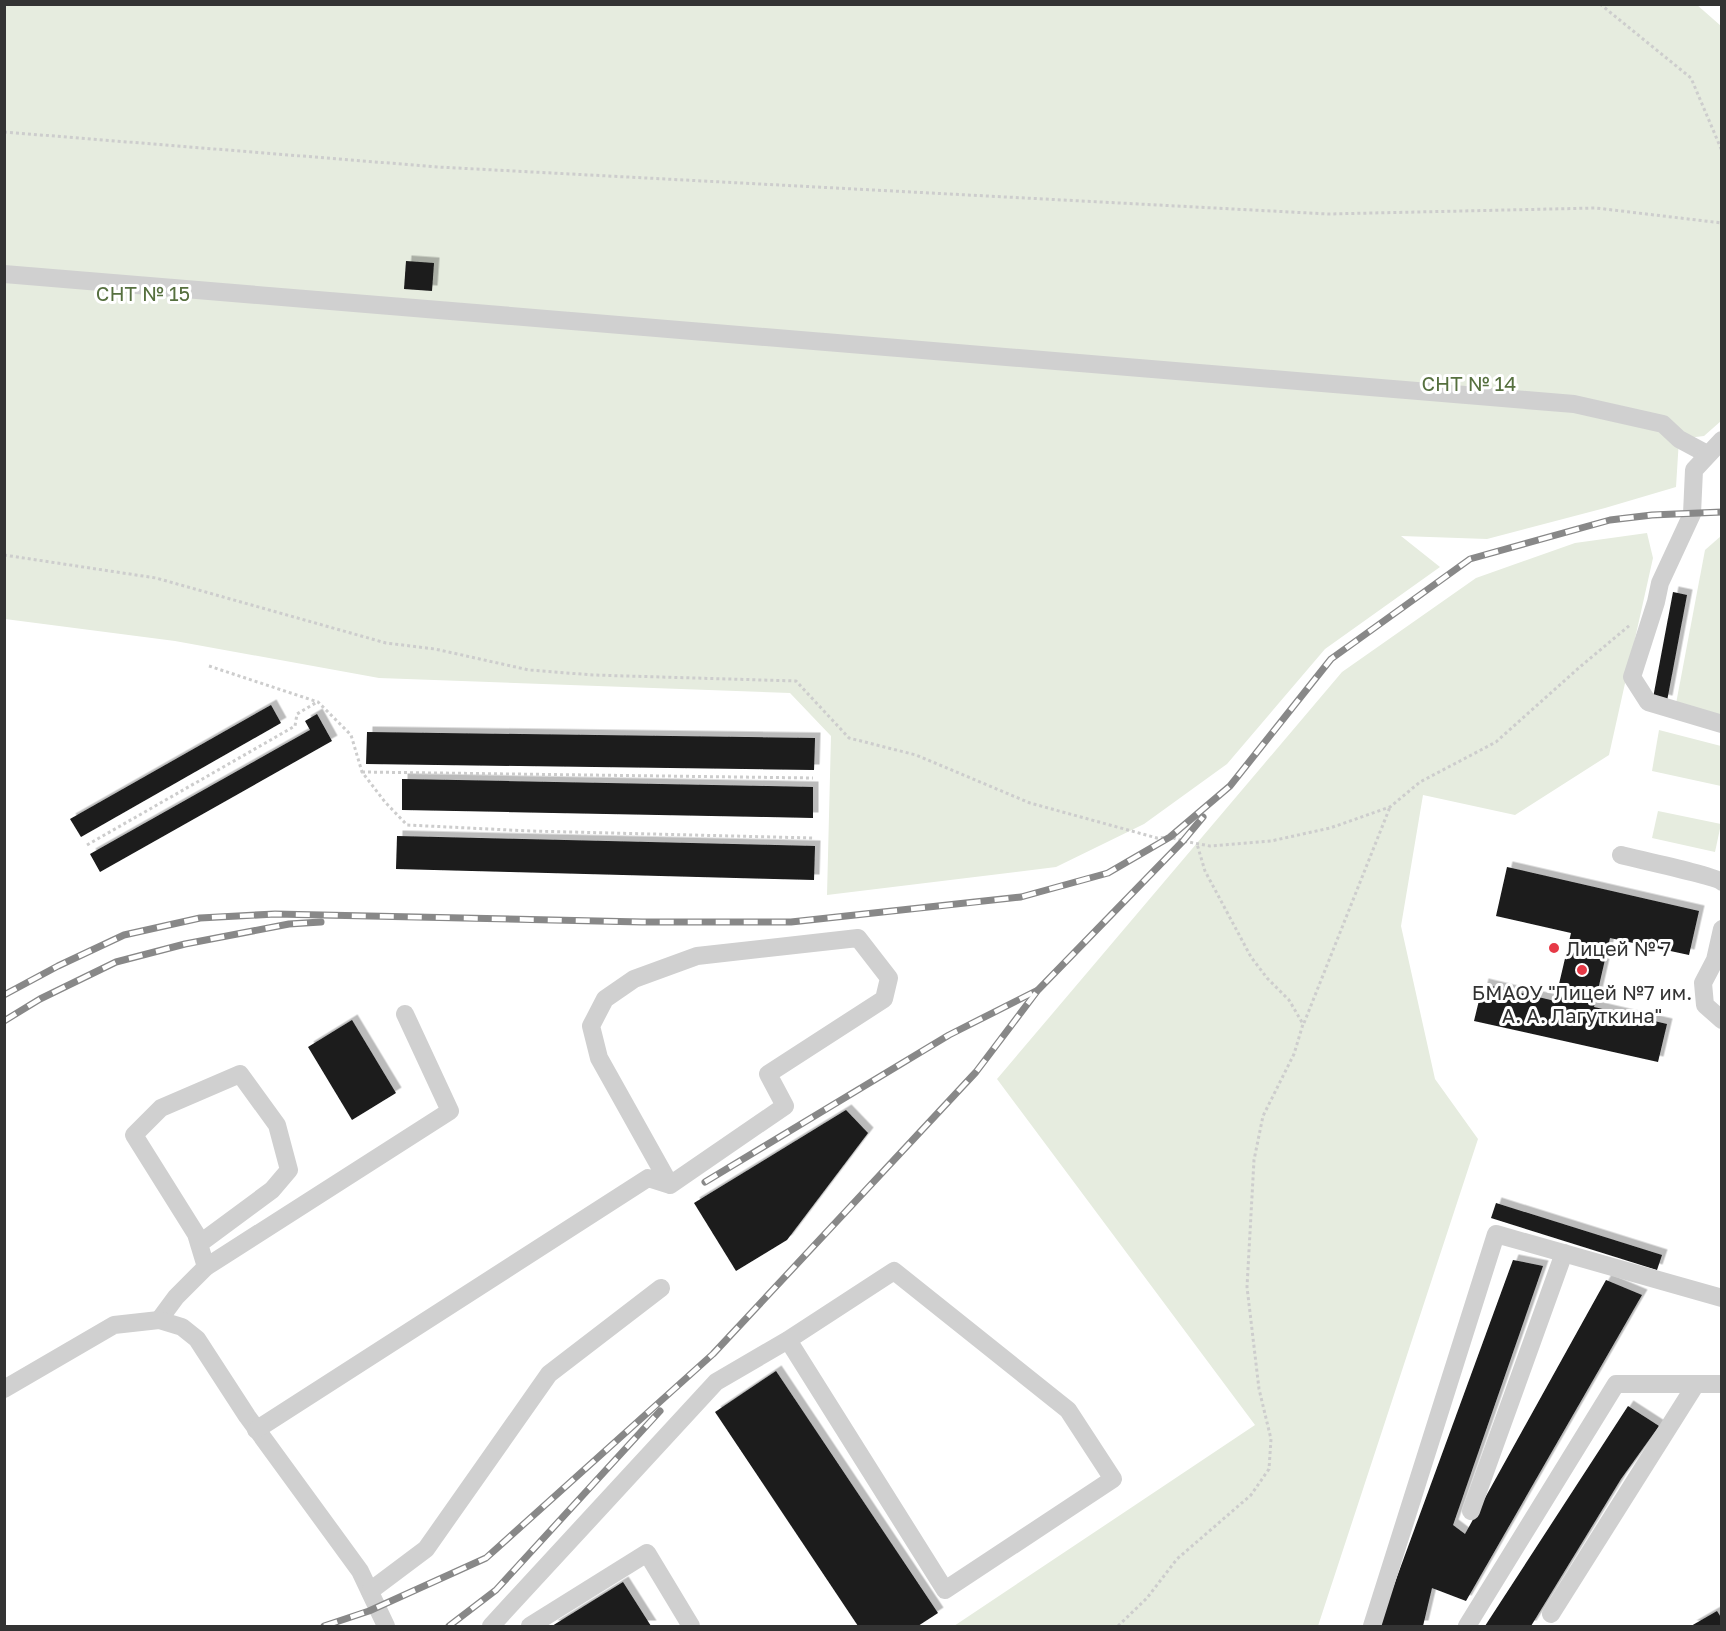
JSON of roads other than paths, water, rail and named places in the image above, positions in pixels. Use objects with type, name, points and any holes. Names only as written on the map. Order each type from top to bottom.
[{"type":"street","points":[[4,274],[1574,404],[1663,424],[1679,439],[1707,454]]},
{"type":"street","points":[[1722,440],[1694,470],[1692,514],[1660,583],[1632,677],[1648,702],[1722,724]]},
{"type":"street","points":[[1621,855],[1717,878],[1722,882]]},
{"type":"street","points":[[1722,929],[1714,960],[1703,983],[1705,1005],[1722,1020]]},
{"type":"street","points":[[858,938],[889,978],[884,999],[768,1074],[785,1106],[670,1185],[599,1058],[591,1026],[605,999],[634,979],[697,956],[858,938]]},
{"type":"street","points":[[159,1320],[176,1297],[206,1267],[450,1111],[405,1014]]},
{"type":"street","points":[[199,1244],[272,1190],[290,1170],[277,1125],[240,1074],[161,1108],[134,1135],[196,1234],[199,1244],[206,1267]]},
{"type":"street","points":[[256,1430],[648,1178],[670,1185]]},
{"type":"street","points":[[1372,1626],[1496,1234],[1722,1298]]},
{"type":"street","points":[[1471,1511],[1564,1253]]},
{"type":"street","points":[[491,1626],[716,1382],[788,1340],[894,1271],[1068,1410],[1113,1479],[945,1590],[788,1340]]},
{"type":"street","points":[[370,1591],[426,1549],[549,1374],[661,1287]]},
{"type":"street","points":[[4,1389],[114,1324],[159,1320],[182,1327],[196,1339],[256,1430],[360,1571],[386,1626]]},
{"type":"street","points":[[1467,1626],[1616,1384],[1722,1384]]},
{"type":"street","points":[[1551,1614],[1696,1384]]},
{"type":"street","points":[[530,1626],[647,1553],[691,1626]]},
{"type":"railway","points":[[4,995],[124,935],[200,918],[275,914],[642,922],[791,922],[1021,897],[1108,873],[1170,837],[1230,786],[1331,659],[1470,559],[1610,520],[1652,515],[1722,512]]},
{"type":"railway","points":[[324,1626],[369,1611],[486,1558],[713,1354],[976,1072],[1038,990],[1183,841],[1203,817]]},
{"type":"railway","points":[[4,1021],[40,999],[116,962],[185,944],[289,924],[321,922]]},
{"type":"railway","points":[[705,1182],[949,1035],[1036,991]]},
{"type":"railway","points":[[449,1626],[496,1590],[660,1411]]},
{"type":"place","name":"Лицей № 7","points":[[1554,948]]},
{"type":"place","name":"БМАОУ \"Лицей №7 им. А. А. Лагуткина\"","points":[[1582,970]]},
{"type":"park label","name":"СНТ № 15","points":[[143,293]]},
{"type":"park label","name":"СНТ № 14","points":[[1469,383]]}]
